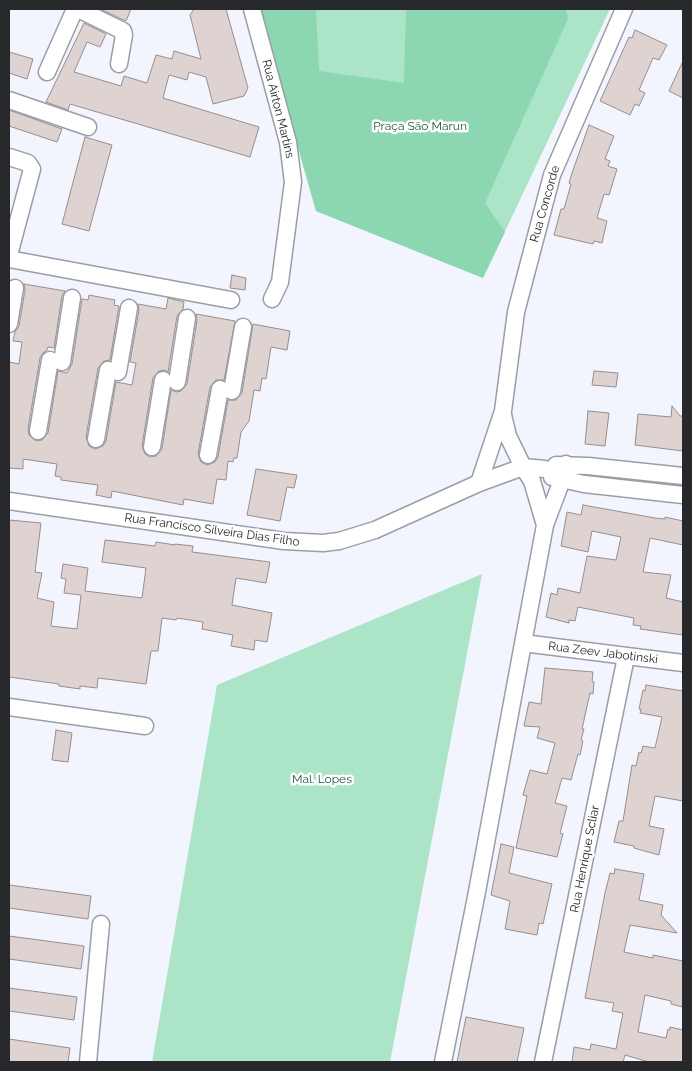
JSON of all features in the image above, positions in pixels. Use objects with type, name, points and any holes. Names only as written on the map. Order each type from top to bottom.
[{"type":"street","points":[[47,72],[77,9],[123,32],[119,64]]},
{"type":"street","name":"Rua Airton Martins","points":[[252,9],[288,142],[293,182],[280,282],[272,298]]},
{"type":"street","name":"Rua Concorde","points":[[479,483],[503,411],[516,312],[552,175],[624,9]]},
{"type":"street","points":[[9,100],[88,127]]},
{"type":"street","points":[[9,157],[28,163],[32,169],[9,255]]},
{"type":"street","points":[[9,259],[231,300]]},
{"type":"street","points":[[9,324],[15,288]]},
{"type":"street","points":[[38,431],[72,298]]},
{"type":"street","points":[[96,439],[129,308]]},
{"type":"street","points":[[152,447],[187,318]]},
{"type":"street","points":[[208,455],[243,327]]},
{"type":"street","name":"Rua Concorde","points":[[503,411],[508,436],[532,481],[545,525]]},
{"type":"street","points":[[523,467],[545,470],[553,465],[584,484],[683,495]]},
{"type":"street","name":"Rua Francisco Silveira Dias Filho","points":[[9,501],[284,541],[323,543],[339,541],[375,530],[479,483],[523,467]]},
{"type":"street","points":[[443,1062],[476,897],[545,525],[564,472]]},
{"type":"street","points":[[564,472],[683,476]]},
{"type":"street","name":"Rua Zeev Jabotinski","points":[[523,643],[683,663]]},
{"type":"street","name":"Rua Henrique Scliar","points":[[544,1062],[626,656]]},
{"type":"street","points":[[9,707],[145,726]]},
{"type":"street","points":[[88,1062],[101,924]]},
{"type":"green space","name":"Praça São Marun","points":[[259,9],[610,9],[483,278],[316,211]]},
{"type":"green space","name":"Praça São Marun","points":[[259,9],[316,9],[319,71],[404,83],[406,9],[566,9],[568,19],[485,203],[505,232],[483,278],[316,211]]},
{"type":"green space","name":"Mal. Lopes","points":[[482,574],[390,1062],[152,1062],[217,685]]},
{"type":"building","points":[[100,9],[131,9],[126,21]]},
{"type":"building","points":[[194,9],[226,9],[248,88],[244,96],[213,104],[206,77],[189,72],[187,80],[169,75],[163,98],[259,127],[250,157],[70,104],[68,110],[46,102],[84,23],[106,34],[100,47],[87,42],[74,72],[121,86],[124,76],[147,83],[156,55],[172,59],[174,51],[201,59],[190,15]]},
{"type":"building","points":[[635,30],[667,45],[659,60],[653,58],[639,90],[645,93],[639,106],[635,104],[630,115],[600,101],[629,37],[632,38]]},
{"type":"building","points":[[9,52],[33,59],[27,79],[9,73]]},
{"type":"building","points":[[683,61],[683,98],[669,91]]},
{"type":"building","points":[[9,110],[62,129],[57,142],[9,126]]},
{"type":"building","points":[[589,125],[614,136],[605,159],[610,161],[608,166],[617,169],[609,195],[604,194],[597,218],[607,221],[602,243],[594,241],[593,244],[554,235],[561,209],[564,209],[572,173]]},
{"type":"building","points":[[85,137],[112,145],[89,231],[62,224]]},
{"type":"building","points":[[232,275],[246,278],[245,290],[230,288]]},
{"type":"building","points":[[24,284],[65,291],[62,296],[54,348],[48,347],[40,358],[28,429],[29,435],[36,441],[42,440],[48,433],[58,371],[67,373],[72,364],[82,299],[88,300],[89,295],[115,300],[114,305],[119,306],[110,360],[104,361],[98,368],[86,437],[89,446],[95,449],[103,446],[106,441],[116,382],[132,385],[136,363],[130,362],[139,310],[138,304],[166,309],[168,298],[184,302],[183,309],[177,316],[168,372],[164,370],[159,371],[153,378],[142,446],[145,454],[150,457],[156,456],[162,449],[171,390],[181,391],[187,384],[197,320],[196,314],[235,321],[224,380],[216,380],[210,387],[198,454],[201,462],[207,465],[215,462],[218,457],[228,400],[236,400],[242,393],[253,324],[290,331],[287,350],[271,347],[266,379],[262,378],[260,391],[254,390],[249,421],[241,432],[237,458],[234,458],[233,462],[228,461],[226,480],[217,479],[213,504],[184,499],[183,505],[112,491],[111,498],[96,495],[98,485],[61,480],[61,477],[55,476],[57,464],[23,459],[23,469],[9,468],[9,362],[19,364],[22,342],[13,341],[19,326],[25,290]]},
{"type":"building","points":[[594,371],[618,373],[616,387],[592,385]]},
{"type":"building","points":[[672,406],[680,416],[683,416],[683,451],[635,445],[638,414],[671,417]]},
{"type":"building","points":[[588,411],[609,413],[605,446],[585,444]]},
{"type":"building","points":[[256,469],[297,475],[294,488],[287,487],[280,521],[247,515]]},
{"type":"building","points":[[583,505],[683,521],[683,545],[650,538],[643,572],[671,575],[666,598],[683,602],[683,635],[640,629],[641,626],[633,625],[634,618],[578,607],[575,621],[569,620],[569,623],[546,617],[551,593],[557,595],[558,588],[580,593],[587,556],[616,560],[621,537],[592,531],[588,552],[561,546],[567,512],[581,515]]},
{"type":"building","points":[[9,520],[41,523],[35,572],[42,573],[37,598],[54,602],[51,626],[77,629],[81,595],[64,593],[66,579],[61,578],[63,564],[88,568],[85,591],[142,598],[146,568],[102,562],[105,540],[155,546],[156,542],[193,546],[192,552],[270,562],[266,583],[236,578],[232,605],[272,613],[267,642],[255,640],[254,650],[231,646],[233,635],[202,629],[203,622],[162,618],[158,651],[151,651],[146,684],[98,678],[97,688],[80,686],[80,689],[9,677]]},
{"type":"building","points":[[545,668],[593,672],[592,681],[594,682],[593,694],[590,693],[582,729],[584,729],[580,755],[578,754],[571,780],[562,778],[555,803],[567,806],[560,833],[563,834],[557,857],[516,848],[527,796],[523,795],[530,770],[547,774],[555,743],[537,738],[540,727],[524,726],[529,702],[541,704]]},
{"type":"building","points":[[646,685],[683,691],[683,801],[655,796],[649,826],[664,829],[659,855],[634,848],[634,846],[614,842],[619,821],[623,821],[632,765],[636,766],[639,752],[641,753],[643,746],[655,748],[662,717],[640,713],[641,709],[639,709],[643,690],[645,691]]},
{"type":"building","points":[[56,730],[72,733],[68,762],[52,760]]},
{"type":"building","points":[[501,844],[514,847],[509,873],[552,884],[543,924],[539,923],[537,935],[505,929],[510,901],[491,895]]},
{"type":"building","points":[[615,869],[644,874],[639,900],[663,905],[661,915],[677,933],[630,925],[624,952],[653,958],[653,955],[683,961],[683,1007],[671,1004],[671,1001],[645,995],[638,1032],[666,1038],[670,1027],[683,1030],[683,1062],[649,1062],[625,1055],[623,1062],[572,1062],[574,1047],[590,1050],[591,1044],[616,1049],[623,1013],[612,1011],[614,1003],[585,998],[605,893],[610,873],[614,874]]},
{"type":"building","points":[[9,885],[91,896],[88,919],[9,908]]},
{"type":"building","points":[[9,936],[84,946],[81,969],[9,959]]},
{"type":"building","points":[[9,988],[77,997],[74,1020],[9,1011]]},
{"type":"building","points":[[466,1017],[524,1028],[517,1062],[457,1062]]},
{"type":"building","points":[[9,1039],[70,1048],[68,1062],[9,1062]]}]
